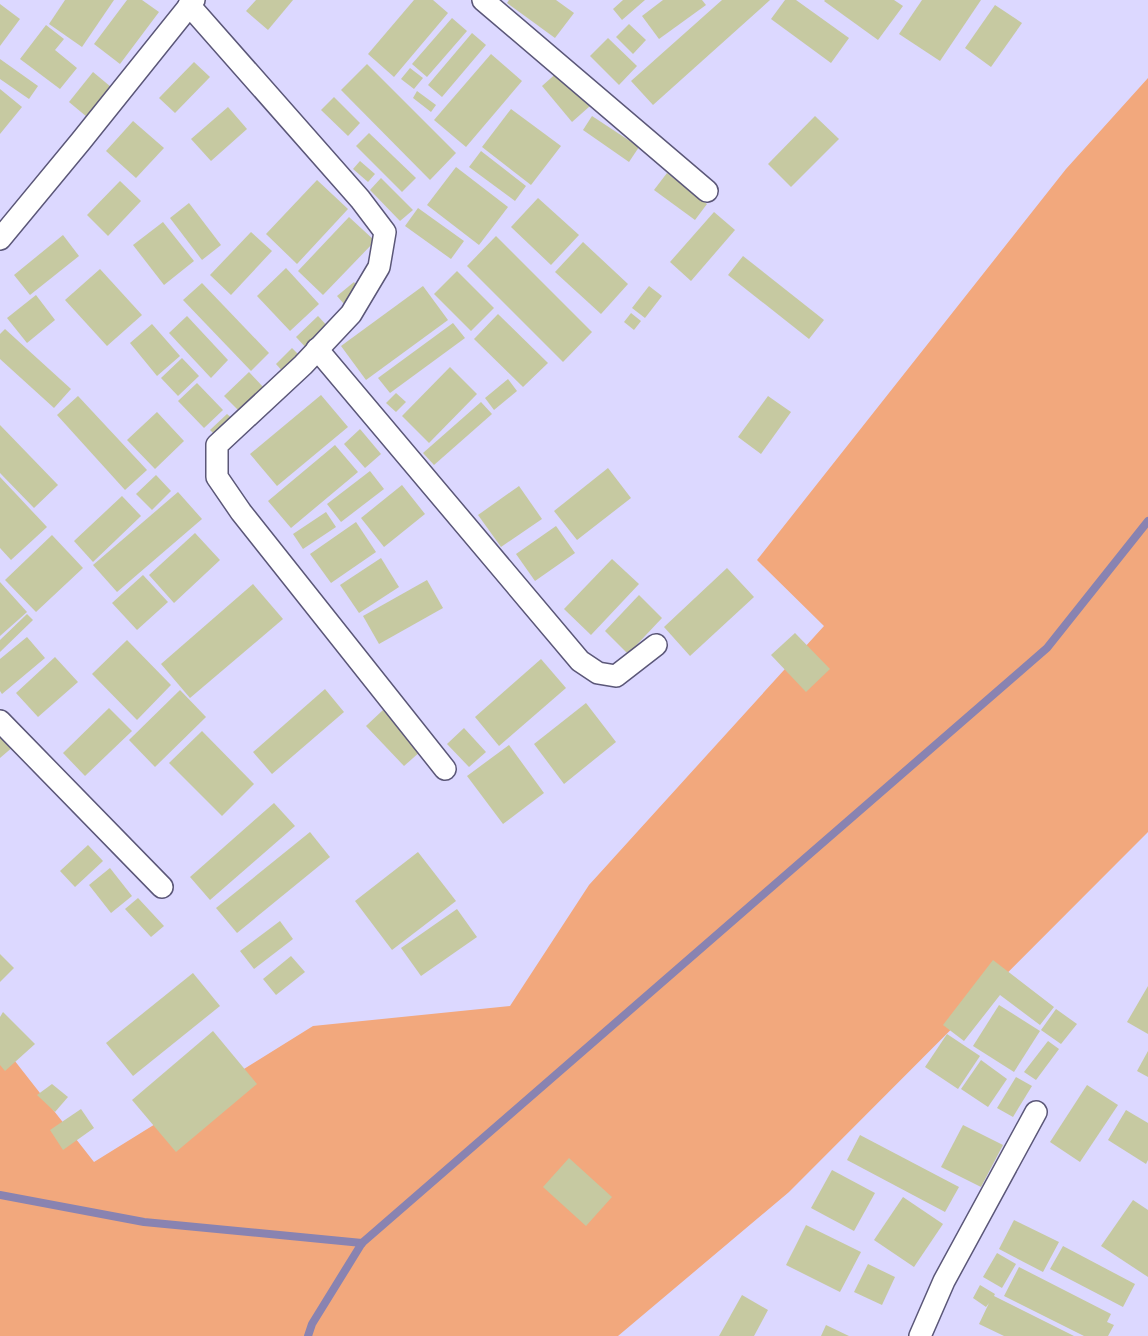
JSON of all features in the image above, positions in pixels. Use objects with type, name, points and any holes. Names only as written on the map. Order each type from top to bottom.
[{"type":"street","points":[[484,0],[707,191]]},
{"type":"street","points":[[0,239],[192,3],[360,199],[385,232],[379,266],[351,314],[304,365],[217,445],[217,477],[241,512],[445,769]]},
{"type":"street","points":[[317,349],[580,661],[598,673],[616,676],[656,645]]},
{"type":"street","points":[[0,721],[162,887]]},
{"type":"street","points":[[920,1336],[944,1280],[1036,1112]]},
{"type":"shaded area","points":[[1148,78],[1148,832],[789,1192],[618,1336],[0,1336],[0,1042],[94,1162],[313,1026],[510,1006],[589,885],[824,626],[757,560],[1066,169]]},
{"type":"building","points":[[65,0],[114,0],[82,47],[49,24]]},
{"type":"building","points":[[127,0],[142,0],[159,12],[120,64],[94,44]]},
{"type":"building","points":[[256,0],[293,0],[268,30],[246,11]]},
{"type":"building","points":[[414,0],[433,0],[448,13],[394,77],[368,54]]},
{"type":"building","points":[[509,0],[556,0],[574,13],[555,38],[507,3]]},
{"type":"building","points":[[623,0],[645,0],[622,20],[613,9]]},
{"type":"building","points":[[663,0],[702,0],[706,5],[659,39],[642,16]]},
{"type":"building","points":[[722,0],[770,0],[653,105],[631,81]]},
{"type":"building","points":[[785,0],[796,0],[849,38],[831,63],[771,19]]},
{"type":"building","points":[[825,0],[894,0],[903,6],[878,40]]},
{"type":"building","points":[[922,0],[981,0],[940,61],[899,34]]},
{"type":"building","points":[[0,4],[20,19],[0,46]]},
{"type":"building","points":[[995,5],[1022,23],[991,67],[965,48]]},
{"type":"building","points":[[452,18],[467,31],[427,77],[412,64]]},
{"type":"building","points":[[629,24],[646,40],[633,54],[616,37]]},
{"type":"building","points":[[46,25],[64,39],[55,50],[77,68],[60,89],[20,59]]},
{"type":"building","points":[[472,33],[486,45],[442,97],[428,85]]},
{"type":"building","points":[[608,38],[637,66],[619,85],[590,56]]},
{"type":"building","points":[[491,54],[522,81],[466,147],[434,120]]},
{"type":"building","points":[[0,59],[38,86],[29,99],[0,79]]},
{"type":"building","points":[[194,62],[210,77],[175,113],[159,98]]},
{"type":"building","points":[[367,64],[456,153],[430,180],[341,90]]},
{"type":"building","points":[[410,68],[423,78],[414,89],[401,79]]},
{"type":"building","points":[[560,70],[590,106],[572,122],[542,86]]},
{"type":"building","points":[[93,72],[111,87],[87,117],[69,102]]},
{"type":"building","points":[[0,89],[22,107],[0,134]]},
{"type":"building","points":[[417,91],[436,105],[431,112],[413,98]]},
{"type":"building","points":[[334,97],[360,123],[348,136],[321,110]]},
{"type":"building","points":[[228,107],[247,129],[211,161],[191,139]]},
{"type":"building","points":[[511,109],[561,146],[531,185],[482,147]]},
{"type":"building","points":[[592,116],[639,147],[629,162],[583,130]]},
{"type":"building","points":[[815,116],[839,139],[791,187],[768,164]]},
{"type":"building","points":[[133,121],[164,148],[136,178],[106,151]]},
{"type":"building","points":[[369,133],[416,178],[402,192],[356,146]]},
{"type":"building","points":[[481,151],[526,186],[515,201],[469,167]]},
{"type":"building","points":[[360,161],[375,174],[368,182],[353,169]]},
{"type":"building","points":[[456,167],[508,207],[479,245],[427,205]]},
{"type":"building","points":[[667,173],[707,204],[695,220],[654,190]]},
{"type":"building","points":[[381,178],[413,210],[400,221],[370,190]]},
{"type":"building","points":[[317,180],[348,209],[297,264],[266,234]]},
{"type":"building","points":[[120,181],[141,201],[108,236],[87,215]]},
{"type":"building","points":[[538,198],[579,235],[551,265],[511,227]]},
{"type":"building","points":[[189,203],[221,245],[202,260],[170,218]]},
{"type":"building","points":[[418,208],[464,241],[451,259],[405,226]]},
{"type":"building","points":[[714,212],[735,230],[691,281],[670,262]]},
{"type":"building","points":[[349,217],[375,241],[323,295],[298,271]]},
{"type":"building","points":[[163,222],[194,261],[164,285],[133,245]]},
{"type":"building","points":[[251,232],[272,251],[231,295],[210,275]]},
{"type":"building","points":[[63,235],[79,256],[30,295],[14,275]]},
{"type":"building","points":[[496,236],[592,332],[563,362],[467,266]]},
{"type":"building","points":[[583,242],[628,284],[601,314],[555,272]]},
{"type":"building","points":[[743,256],[824,320],[809,339],[728,275]]},
{"type":"building","points":[[286,268],[319,304],[290,331],[257,296]]},
{"type":"building","points":[[100,269],[142,315],[107,346],[65,300]]},
{"type":"building","points":[[457,271],[494,308],[471,331],[434,294]]},
{"type":"building","points":[[354,282],[360,290],[344,304],[337,296]]},
{"type":"building","points":[[202,283],[269,353],[251,371],[183,300]]},
{"type":"building","points":[[423,286],[448,320],[366,380],[341,346]]},
{"type":"building","points":[[649,286],[662,296],[645,318],[632,308]]},
{"type":"building","points":[[36,295],[55,320],[27,343],[7,318]]},
{"type":"building","points":[[631,313],[641,321],[634,330],[624,322]]},
{"type":"building","points":[[498,314],[548,363],[523,387],[474,339]]},
{"type":"building","points":[[187,316],[228,360],[211,378],[169,333]]},
{"type":"building","points":[[318,316],[331,330],[309,351],[296,337]]},
{"type":"building","points":[[453,323],[465,338],[390,393],[378,378]]},
{"type":"building","points":[[152,324],[180,356],[157,376],[130,343]]},
{"type":"building","points":[[5,329],[71,389],[54,408],[0,359],[0,334]]},
{"type":"building","points":[[292,348],[301,357],[284,373],[276,364]]},
{"type":"building","points":[[182,358],[199,376],[178,396],[161,378]]},
{"type":"building","points":[[450,367],[477,394],[429,443],[402,416]]},
{"type":"building","points":[[249,372],[265,389],[240,412],[224,396]]},
{"type":"building","points":[[508,379],[517,391],[494,410],[485,398]]},
{"type":"building","points":[[197,383],[223,410],[204,428],[178,401]]},
{"type":"building","points":[[396,393],[406,402],[396,412],[386,403]]},
{"type":"building","points":[[321,395],[348,427],[277,486],[250,454]]},
{"type":"building","points":[[78,396],[147,470],[125,490],[57,415]]},
{"type":"building","points":[[768,396],[791,412],[761,454],[738,437]]},
{"type":"building","points":[[481,402],[492,414],[434,465],[423,453]]},
{"type":"building","points":[[157,412],[184,441],[155,469],[127,440]]},
{"type":"building","points":[[227,414],[234,420],[217,437],[210,430]]},
{"type":"building","points":[[0,425],[58,485],[34,508],[0,473]]},
{"type":"building","points":[[360,429],[381,454],[365,468],[344,444]]},
{"type":"building","points":[[335,445],[358,472],[291,528],[268,501]]},
{"type":"building","points":[[608,468],[631,498],[577,540],[554,511]]},
{"type":"building","points":[[370,471],[384,489],[341,522],[327,504]]},
{"type":"building","points":[[156,475],[171,491],[152,510],[136,494]]},
{"type":"building","points":[[0,477],[47,527],[11,560],[0,548]]},
{"type":"building","points":[[402,485],[425,514],[384,547],[361,518]]},
{"type":"building","points":[[519,486],[542,519],[501,547],[478,515]]},
{"type":"building","points":[[178,492],[202,519],[117,592],[93,565]]},
{"type":"building","points":[[122,496],[141,516],[93,562],[74,541]]},
{"type":"building","points":[[326,512],[336,527],[303,549],[293,534]]},
{"type":"building","points":[[356,522],[376,552],[331,583],[310,554]]},
{"type":"building","points":[[556,526],[575,553],[535,581],[516,554]]},
{"type":"building","points":[[195,533],[220,560],[174,603],[149,575]]},
{"type":"building","points":[[52,535],[83,568],[36,612],[5,580]]},
{"type":"building","points":[[381,558],[399,587],[359,613],[340,585]]},
{"type":"building","points":[[612,559],[639,584],[591,635],[564,609]]},
{"type":"building","points":[[727,568],[754,597],[690,656],[664,627]]},
{"type":"building","points":[[143,575],[168,602],[137,630],[112,603]]},
{"type":"building","points":[[427,580],[443,608],[379,644],[363,616]]},
{"type":"building","points":[[0,582],[27,612],[0,636]]},
{"type":"building","points":[[253,584],[283,619],[190,698],[161,664]]},
{"type":"building","points":[[639,595],[662,618],[628,654],[605,631]]},
{"type":"building","points":[[27,614],[33,620],[0,652],[0,640]]},
{"type":"building","points":[[795,633],[830,669],[806,692],[771,655]]},
{"type":"building","points":[[27,637],[45,658],[2,694],[0,691],[0,659]]},
{"type":"building","points":[[127,640],[171,685],[137,720],[92,674]]},
{"type":"building","points":[[55,657],[78,682],[38,717],[16,693]]},
{"type":"building","points":[[541,659],[566,688],[499,746],[475,717]]},
{"type":"building","points":[[325,689],[344,712],[272,774],[253,752]]},
{"type":"building","points":[[180,690],[206,717],[155,767],[129,740]]},
{"type":"building","points":[[586,703],[616,742],[564,784],[534,744]]},
{"type":"building","points":[[109,708],[132,731],[85,776],[63,753]]},
{"type":"building","points":[[383,710],[421,751],[404,766],[366,726]]},
{"type":"building","points":[[464,728],[486,752],[469,767],[447,744]]},
{"type":"building","points":[[0,730],[14,746],[0,758]]},
{"type":"building","points":[[202,731],[254,784],[222,816],[169,763]]},
{"type":"building","points":[[509,745],[544,793],[503,824],[467,776]]},
{"type":"building","points":[[274,803],[295,826],[210,900],[190,877]]},
{"type":"building","points":[[310,832],[330,857],[237,933],[216,908]]},
{"type":"building","points":[[88,845],[103,861],[75,887],[60,871]]},
{"type":"building","points":[[418,852],[456,901],[392,950],[355,901]]},
{"type":"building","points":[[110,868],[132,896],[111,913],[89,885]]},
{"type":"building","points":[[138,898],[164,926],[151,937],[125,909]]},
{"type":"building","points":[[457,909],[477,937],[421,976],[401,948]]},
{"type":"building","points":[[280,921],[293,939],[254,969],[240,951]]},
{"type":"building","points":[[0,954],[14,968],[0,982]]},
{"type":"building","points":[[291,956],[305,972],[276,995],[263,979]]},
{"type":"building","points":[[993,960],[1054,1007],[1040,1025],[1000,995],[964,1041],[943,1025]]},
{"type":"building","points":[[193,973],[220,1006],[133,1076],[106,1043]]},
{"type":"building","points":[[1148,986],[1148,1034],[1127,1022]]},
{"type":"building","points":[[999,1005],[1040,1031],[1014,1072],[973,1046]]},
{"type":"building","points":[[1056,1009],[1077,1024],[1061,1044],[1041,1030]]},
{"type":"building","points":[[3,1012],[35,1044],[5,1071],[0,1065],[0,1017]]},
{"type":"building","points":[[213,1031],[257,1084],[176,1152],[132,1100]]},
{"type":"building","points":[[947,1034],[980,1056],[958,1089],[925,1067]]},
{"type":"building","points":[[1048,1041],[1059,1049],[1036,1080],[1024,1072]]},
{"type":"building","points":[[1148,1051],[1148,1077],[1137,1071]]},
{"type":"building","points":[[981,1060],[1007,1079],[988,1107],[961,1089]]},
{"type":"building","points":[[1016,1077],[1032,1086],[1013,1117],[997,1108]]},
{"type":"building","points":[[52,1084],[68,1097],[55,1112],[37,1095]]},
{"type":"building","points":[[1087,1085],[1118,1105],[1080,1162],[1050,1142]]},
{"type":"building","points":[[81,1109],[94,1128],[63,1150],[50,1130]]},
{"type":"building","points":[[1126,1110],[1148,1123],[1148,1160],[1146,1164],[1108,1140]]},
{"type":"building","points":[[963,1125],[1003,1145],[981,1187],[941,1167]]},
{"type":"building","points":[[860,1135],[959,1187],[945,1212],[847,1160]]},
{"type":"building","points":[[569,1158],[612,1197],[586,1226],[543,1187]]},
{"type":"building","points":[[832,1170],[875,1193],[854,1231],[811,1208]]},
{"type":"building","points":[[903,1197],[943,1224],[914,1267],[874,1240]]},
{"type":"building","points":[[1133,1200],[1148,1210],[1148,1277],[1101,1246]]},
{"type":"building","points":[[1014,1220],[1059,1242],[1043,1272],[999,1249]]},
{"type":"building","points":[[806,1225],[861,1252],[840,1292],[786,1265]]},
{"type":"building","points":[[1063,1246],[1135,1284],[1123,1307],[1050,1269]]},
{"type":"building","points":[[997,1253],[1016,1264],[1002,1288],[983,1277]]},
{"type":"building","points":[[868,1264],[895,1277],[882,1305],[854,1292]]},
{"type":"building","points":[[1019,1267],[1111,1314],[1107,1322],[1114,1325],[1108,1336],[1084,1336],[1004,1296]]},
{"type":"building","points":[[980,1285],[995,1294],[994,1296],[1074,1336],[1004,1336],[979,1324],[989,1303],[986,1307],[973,1298]]},
{"type":"building","points":[[742,1295],[768,1310],[754,1336],[719,1336]]},
{"type":"building","points":[[826,1325],[849,1336],[821,1336]]},
{"type":"waterway","points":[[308,1336],[312,1324],[362,1243],[1047,648],[1148,521]]},
{"type":"waterway","points":[[0,1195],[144,1222],[362,1243]]}]
